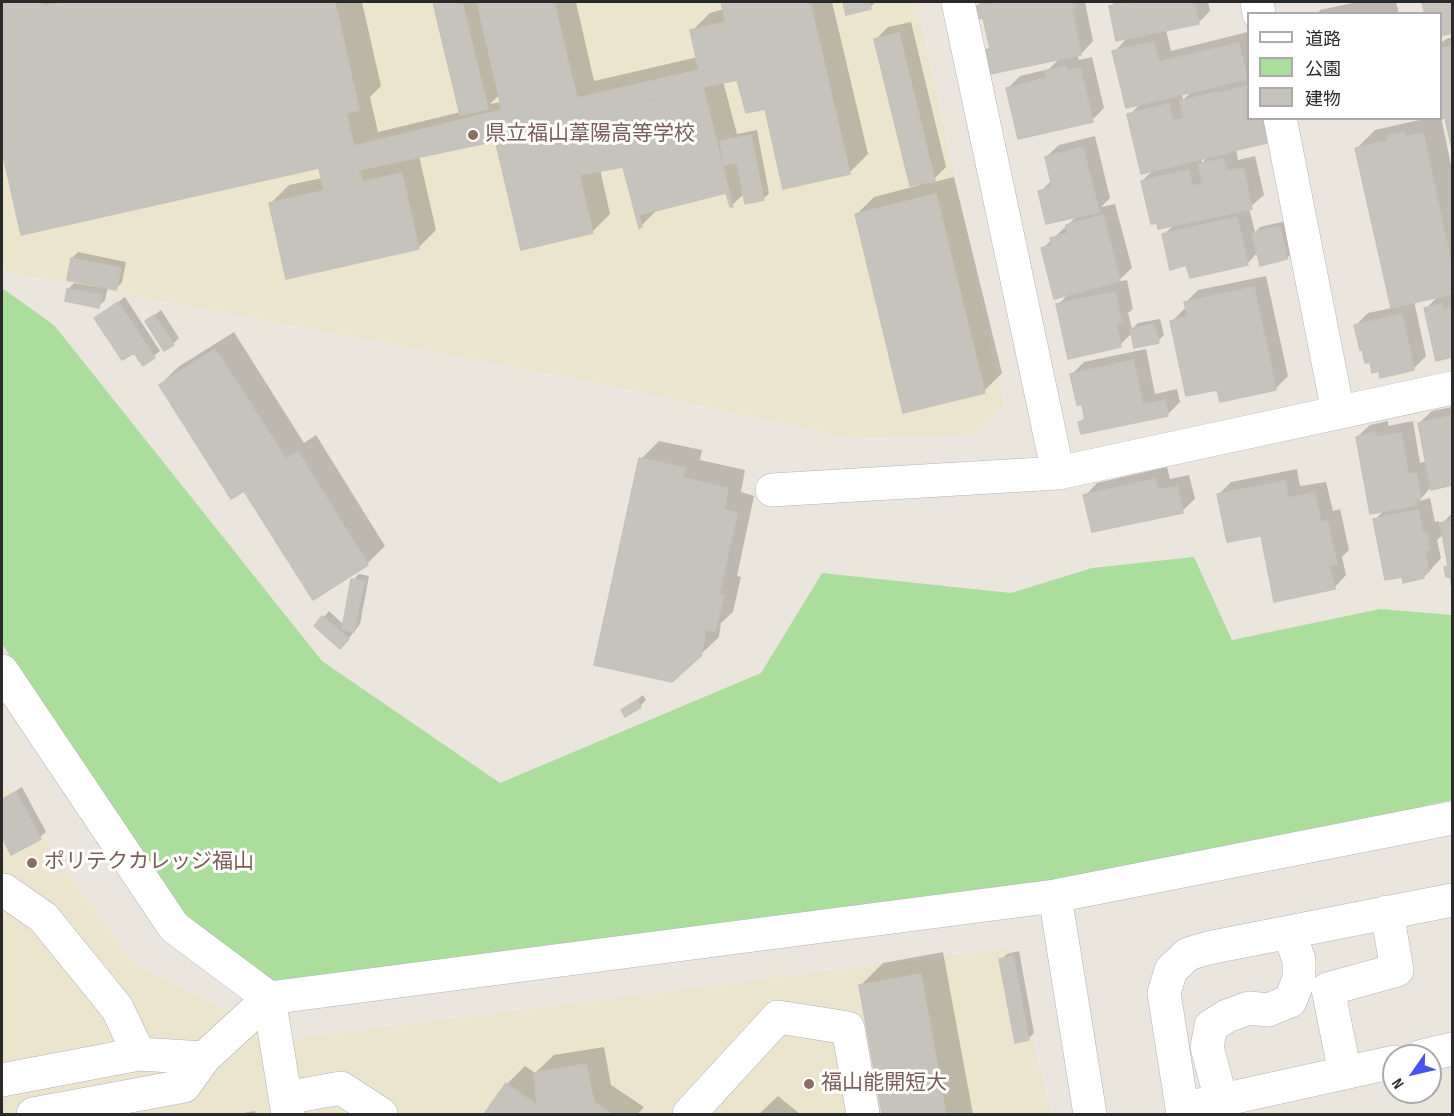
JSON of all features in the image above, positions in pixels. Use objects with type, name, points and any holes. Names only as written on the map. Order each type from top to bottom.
[{"type":"street","points":[[958,2],[1058,473]]},
{"type":"street","points":[[1280,120],[1338,412]]},
{"type":"street","points":[[772,490],[1058,473],[1452,388]]},
{"type":"street","points":[[2,671],[174,927],[269,998],[287,1106],[341,1088],[381,1114]]},
{"type":"street","points":[[33,1114],[184,1086],[204,1058],[269,998],[1055,896],[1452,818]]},
{"type":"street","points":[[2,890],[44,918],[117,1008],[139,1054]]},
{"type":"street","points":[[1055,896],[1090,1114]]},
{"type":"street","points":[[1382,1065],[1221,1100],[1183,1112],[1164,993],[1171,970],[1188,954],[1208,948],[1452,900]]},
{"type":"street","points":[[1345,1073],[1328,989],[1397,970],[1387,912]]},
{"type":"street","points":[[1221,1100],[1207,1047],[1211,1026],[1227,1016],[1249,1008],[1268,1010],[1290,1000],[1299,979],[1299,960],[1289,932]]},
{"type":"street","points":[[690,1114],[778,1017],[848,1028],[863,1114]]},
{"type":"street","points":[[2,1080],[139,1054],[204,1058]]},
{"type":"shaded area","name":"県立福山葦陽高等学校","points":[[2,2],[916,2],[1004,406],[976,434],[850,438],[590,381],[8,272],[2,268]]},
{"type":"shaded area","name":"ポリテクカレッジ福山","points":[[2,779],[134,964],[284,1040],[1009,948],[1051,1114],[2,1114]]},
{"type":"green space","points":[[2,288],[54,325],[322,661],[500,783],[761,673],[822,573],[1011,593],[1092,568],[1194,557],[1232,640],[1380,609],[1452,615],[1452,800],[1057,886],[276,985],[180,912],[2,644]]},
{"type":"building","points":[[2,2],[42,2],[43,6],[62,2],[335,2],[359,110],[346,113],[362,182],[324,191],[319,168],[21,235],[2,150]]},
{"type":"building","points":[[433,2],[462,2],[488,109],[460,115]]},
{"type":"building","points":[[477,2],[554,2],[577,98],[699,70],[690,30],[726,22],[721,2],[810,2],[850,174],[783,189],[765,109],[746,113],[737,80],[703,87],[566,119],[593,233],[521,250],[489,113],[502,110]]},
{"type":"building","points":[[843,2],[869,2],[871,9],[846,15]]},
{"type":"building","points":[[997,2],[1075,2],[1076,8],[1072,9],[1081,55],[990,74],[984,50],[990,49],[983,18],[978,19],[976,6]]},
{"type":"building","points":[[1131,2],[1194,2],[1199,24],[1116,41],[1109,6]]},
{"type":"building","points":[[1422,2],[1452,2],[1452,33],[1442,36],[1442,12],[1424,12]]},
{"type":"building","points":[[899,33],[935,181],[910,186],[874,39]]},
{"type":"building","points":[[1154,42],[1159,62],[1239,43],[1247,79],[1126,108],[1112,51]]},
{"type":"building","points":[[1452,46],[1452,145],[1445,118],[1442,118],[1442,48]]},
{"type":"building","points":[[1065,66],[1067,71],[1080,68],[1093,122],[1018,139],[1006,88],[1047,78],[1045,71]]},
{"type":"building","points":[[1247,86],[1247,120],[1261,120],[1267,143],[1228,152],[1214,94]]},
{"type":"building","points":[[703,87],[733,207],[730,207],[726,193],[639,215],[642,227],[639,228],[608,110]]},
{"type":"building","points":[[1214,93],[1228,153],[1141,174],[1127,114],[1169,104],[1173,121],[1184,118],[1180,101]]},
{"type":"building","points":[[608,110],[623,167],[579,175],[566,119]]},
{"type":"building","points":[[489,113],[496,141],[359,170],[354,146]]},
{"type":"building","points":[[1404,132],[1405,137],[1388,140],[1387,136]]},
{"type":"building","points":[[1423,133],[1452,267],[1452,294],[1391,308],[1355,148]]},
{"type":"building","points":[[751,135],[764,200],[745,204],[737,163],[724,165],[720,141]]},
{"type":"building","points":[[1083,147],[1099,212],[1046,224],[1038,191],[1052,187],[1045,157]]},
{"type":"building","points":[[1223,159],[1226,171],[1243,168],[1252,209],[1158,229],[1157,223],[1151,224],[1141,181],[1189,170],[1192,186],[1203,184],[1198,164]]},
{"type":"building","points":[[402,173],[419,249],[286,279],[269,203]]},
{"type":"building","points":[[936,194],[985,393],[903,413],[855,214]]},
{"type":"building","points":[[1103,215],[1120,281],[1054,299],[1041,248],[1052,245],[1050,238],[1068,233],[1066,225]]},
{"type":"building","points":[[1237,217],[1248,265],[1190,278],[1186,265],[1170,270],[1162,234]]},
{"type":"building","points":[[1280,226],[1287,259],[1260,266],[1252,233]]},
{"type":"building","points":[[71,258],[121,268],[116,290],[67,280]]},
{"type":"building","points":[[1254,287],[1276,390],[1220,402],[1217,390],[1186,396],[1170,321],[1188,317],[1184,302]]},
{"type":"building","points":[[67,289],[102,295],[99,308],[65,301]]},
{"type":"building","points":[[1115,292],[1121,322],[1116,323],[1121,347],[1068,359],[1056,304]]},
{"type":"building","points":[[118,302],[155,358],[143,366],[134,353],[122,360],[94,318]]},
{"type":"building","points":[[1442,304],[1443,309],[1452,307],[1452,357],[1436,361],[1424,308]]},
{"type":"building","points":[[1402,314],[1414,370],[1380,378],[1379,371],[1372,373],[1370,362],[1365,363],[1354,325]]},
{"type":"building","points":[[154,315],[174,345],[164,351],[145,321]]},
{"type":"building","points":[[1154,324],[1159,343],[1134,348],[1130,329]]},
{"type":"building","points":[[215,349],[286,459],[298,452],[368,565],[313,600],[244,491],[231,499],[159,385]]},
{"type":"building","points":[[1133,360],[1143,405],[1165,400],[1168,416],[1081,434],[1078,422],[1085,420],[1082,405],[1077,405],[1070,374]]},
{"type":"building","points":[[1451,416],[1452,485],[1431,490],[1418,423]]},
{"type":"building","points":[[1376,432],[1376,437],[1401,433],[1408,474],[1416,473],[1421,498],[1416,499],[1417,505],[1370,514],[1356,437]]},
{"type":"building","points":[[639,458],[685,468],[683,478],[728,488],[724,510],[737,513],[719,594],[724,595],[715,631],[706,629],[701,656],[672,682],[594,665]]},
{"type":"building","points":[[1155,479],[1158,490],[1177,486],[1183,513],[1092,532],[1083,495]]},
{"type":"building","points":[[1285,481],[1288,498],[1314,493],[1321,522],[1327,521],[1337,564],[1329,565],[1335,589],[1274,602],[1261,536],[1227,542],[1217,494]]},
{"type":"building","points":[[1418,510],[1423,534],[1427,533],[1430,550],[1425,551],[1429,572],[1424,573],[1424,578],[1403,583],[1402,577],[1385,580],[1373,519]]},
{"type":"building","points":[[1452,521],[1452,588],[1450,577],[1446,577],[1444,567],[1448,566],[1440,523]]},
{"type":"building","points":[[351,579],[364,581],[354,632],[342,629]]},
{"type":"building","points":[[322,616],[349,639],[340,649],[314,626]]},
{"type":"building","points":[[637,700],[641,707],[625,717],[621,710]]},
{"type":"building","points":[[16,792],[41,839],[11,855],[2,837],[2,800]]},
{"type":"building","points":[[1013,956],[1029,1040],[1015,1043],[999,959]]},
{"type":"building","points":[[921,974],[946,1114],[882,1114],[859,985]]},
{"type":"building","points":[[586,1064],[594,1102],[611,1114],[484,1114],[506,1083],[537,1105],[534,1073]]},
{"type":"place","name":"県立福山葦陽高等学校","points":[[473,135]]},
{"type":"place","name":"ポリテクカレッジ福山","points":[[32,863]]},
{"type":"place","name":"福山能開短大","points":[[809,1084]]}]
